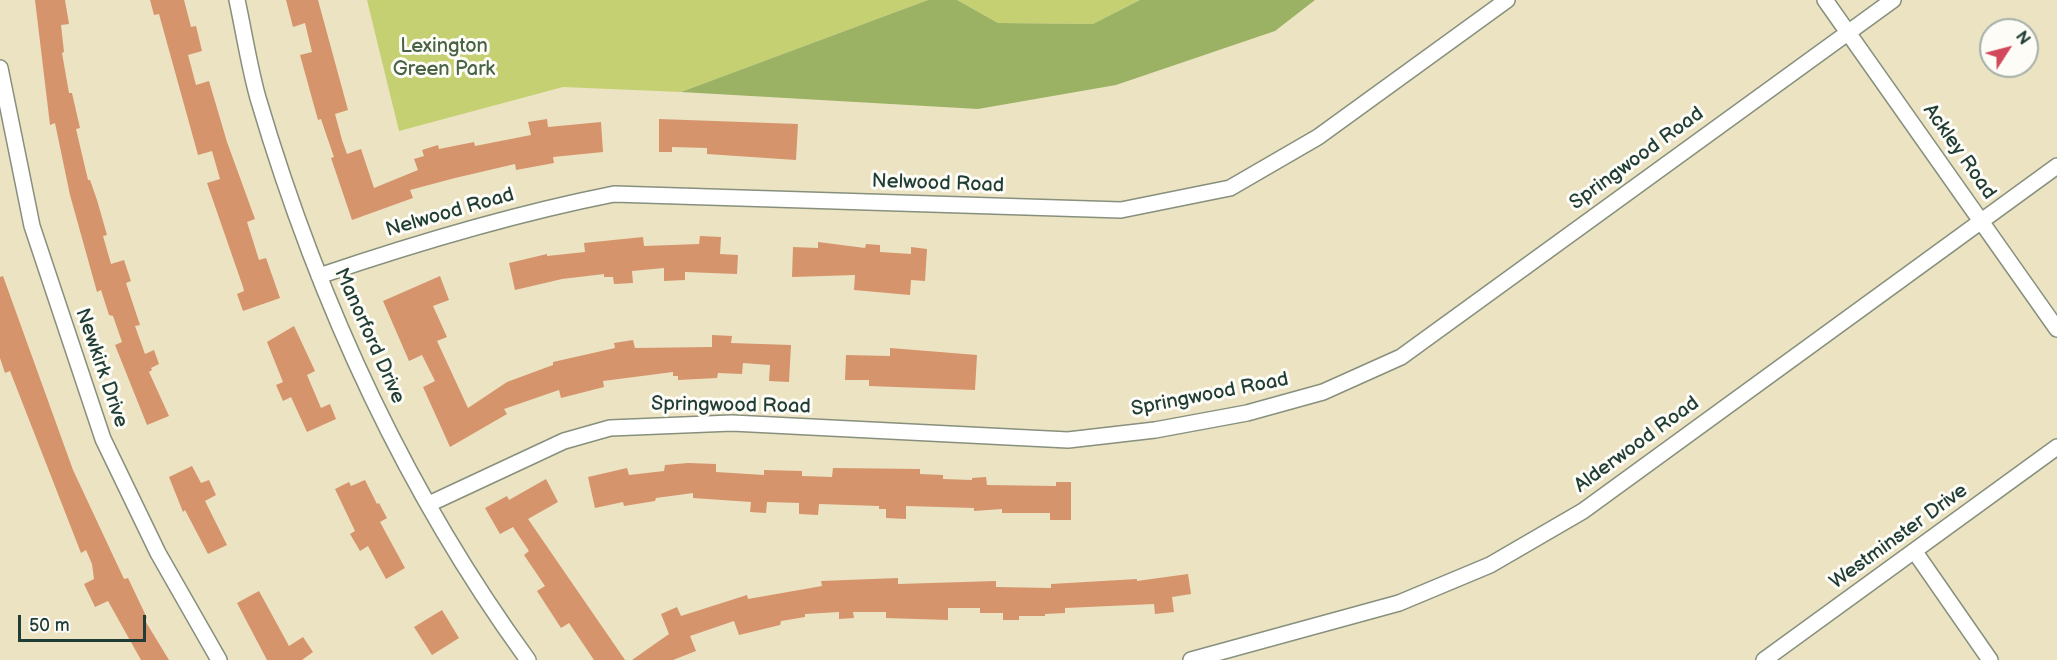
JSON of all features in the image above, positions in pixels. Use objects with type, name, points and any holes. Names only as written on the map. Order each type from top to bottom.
[{"type":"street","name":"Manorford Drive","points":[[237,0],[258,96],[319,276],[369,393],[429,504],[489,606],[528,660]]},
{"type":"street","name":"Nelwood Road","points":[[319,276],[425,241],[535,210],[614,194],[1121,210],[1230,188],[1318,137],[1507,0]]},
{"type":"street","name":"Ackley Road","points":[[1825,0],[2057,329]]},
{"type":"street","name":"Springwood Road","points":[[429,504],[564,441],[610,428],[732,423],[1068,440],[1167,428],[1247,412],[1323,392],[1401,357],[1893,0]]},
{"type":"street","name":"Newkirk Drive","points":[[0,68],[32,226],[103,439],[158,553],[219,660]]},
{"type":"street","name":"Alderwood Road","points":[[1191,660],[1399,603],[1490,565],[1583,511],[1980,219],[2057,166]]},
{"type":"street","name":"Westminster Drive","points":[[1764,660],[2057,447]]},
{"type":"street","points":[[1915,552],[1990,660]]},
{"type":"green space","name":"Lexington Green Park","points":[[367,0],[928,0],[681,92],[563,87],[399,131]]},
{"type":"green space","points":[[928,0],[957,0],[998,23],[1093,24],[1140,0],[1315,0],[1275,31],[1116,85],[978,109],[681,92]]},
{"type":"green space","points":[[957,0],[1140,0],[1093,24],[998,23]]},
{"type":"building","points":[[35,0],[65,0],[69,24],[61,25],[64,52],[62,53],[69,93],[72,93],[80,128],[76,129],[88,180],[90,180],[97,200],[107,235],[103,236],[111,264],[124,260],[131,281],[126,283],[140,325],[135,326],[145,354],[154,350],[159,364],[151,368],[149,372],[169,416],[147,425],[115,345],[122,342],[113,316],[109,315],[101,290],[97,292],[70,195],[55,123],[50,125]]},
{"type":"building","points":[[150,0],[184,0],[191,27],[196,26],[202,51],[188,55],[196,85],[209,81],[227,142],[255,219],[247,222],[259,260],[266,258],[280,298],[243,311],[237,294],[244,291],[243,287],[207,183],[220,179],[212,151],[198,155],[159,14],[154,15]]},
{"type":"building","points":[[286,0],[318,0],[348,110],[335,114],[342,140],[347,154],[361,149],[374,188],[418,170],[414,159],[424,156],[422,150],[438,145],[439,149],[474,142],[475,146],[531,135],[528,122],[547,119],[548,127],[601,122],[603,152],[553,157],[554,163],[516,170],[515,164],[410,190],[413,198],[352,220],[331,158],[334,157],[321,119],[318,120],[300,55],[312,52],[305,23],[293,27]]},
{"type":"building","points":[[659,119],[798,124],[796,160],[707,154],[707,148],[672,147],[672,152],[659,152]]},
{"type":"building","points":[[700,236],[721,237],[720,254],[738,255],[737,274],[685,272],[685,280],[664,281],[664,268],[632,271],[633,283],[614,284],[613,277],[604,277],[604,274],[562,279],[515,290],[509,263],[547,254],[547,256],[585,252],[584,243],[643,237],[644,246],[699,244]]},
{"type":"building","points":[[818,242],[865,248],[866,244],[880,245],[880,252],[911,254],[911,247],[927,249],[925,281],[911,280],[910,295],[854,290],[855,275],[792,277],[793,247],[818,248]]},
{"type":"building","points":[[3,276],[73,470],[124,579],[128,578],[147,618],[144,619],[169,660],[141,660],[108,601],[95,607],[84,584],[94,579],[92,564],[86,550],[81,553],[10,371],[5,373],[0,358],[0,277]]},
{"type":"building","points":[[440,276],[449,300],[433,306],[447,337],[437,341],[468,408],[507,382],[553,365],[553,362],[615,348],[614,343],[633,340],[635,348],[712,347],[712,335],[732,336],[731,343],[791,345],[789,382],[769,381],[770,365],[743,363],[742,374],[718,373],[717,378],[678,380],[678,376],[673,376],[673,372],[603,381],[604,387],[561,398],[559,390],[504,409],[507,414],[450,447],[423,387],[435,381],[422,355],[409,361],[383,301]]},
{"type":"building","points":[[294,326],[315,371],[307,375],[321,408],[330,404],[336,419],[307,432],[291,397],[283,401],[276,385],[283,382],[267,342]]},
{"type":"building","points":[[890,348],[977,355],[975,390],[869,386],[869,380],[845,380],[846,355],[890,356]]},
{"type":"building","points":[[716,464],[716,472],[764,475],[764,470],[802,471],[802,476],[832,477],[833,468],[920,469],[920,474],[943,475],[943,479],[972,480],[972,478],[986,477],[987,485],[1056,486],[1056,482],[1071,482],[1071,520],[1050,520],[1050,513],[1002,513],[1002,509],[974,511],[974,508],[906,506],[906,519],[886,518],[886,509],[879,509],[879,506],[819,504],[818,515],[799,514],[799,503],[767,502],[766,513],[750,512],[751,502],[693,498],[693,493],[656,498],[655,501],[624,506],[623,502],[595,508],[588,477],[627,468],[629,475],[664,471],[665,465]]},
{"type":"building","points":[[192,466],[201,483],[209,480],[216,495],[205,501],[227,545],[208,554],[185,510],[183,512],[169,477]]},
{"type":"building","points":[[546,479],[558,502],[528,519],[625,660],[594,660],[569,623],[561,628],[537,591],[545,586],[524,555],[529,551],[513,527],[500,534],[485,508],[507,496],[509,500]]},
{"type":"building","points":[[365,480],[387,518],[380,522],[405,568],[386,579],[368,546],[360,551],[350,534],[355,531],[335,489],[349,482],[351,486]]},
{"type":"building","points":[[1188,574],[1191,594],[1172,597],[1174,612],[1155,614],[1154,604],[1065,608],[1065,613],[1019,616],[1019,620],[1003,620],[1003,613],[980,613],[980,608],[948,608],[948,620],[886,618],[886,612],[853,612],[854,618],[839,619],[839,612],[805,614],[805,617],[781,621],[780,625],[739,635],[734,621],[690,636],[696,651],[673,660],[632,660],[669,634],[661,614],[677,607],[681,616],[747,595],[748,599],[822,586],[821,581],[898,578],[898,584],[996,581],[996,587],[1051,588],[1051,584],[1137,579],[1137,581]]},
{"type":"building","points":[[259,591],[289,646],[303,637],[313,652],[302,660],[267,660],[237,603]]},
{"type":"building","points":[[442,610],[459,638],[432,655],[414,627]]}]
